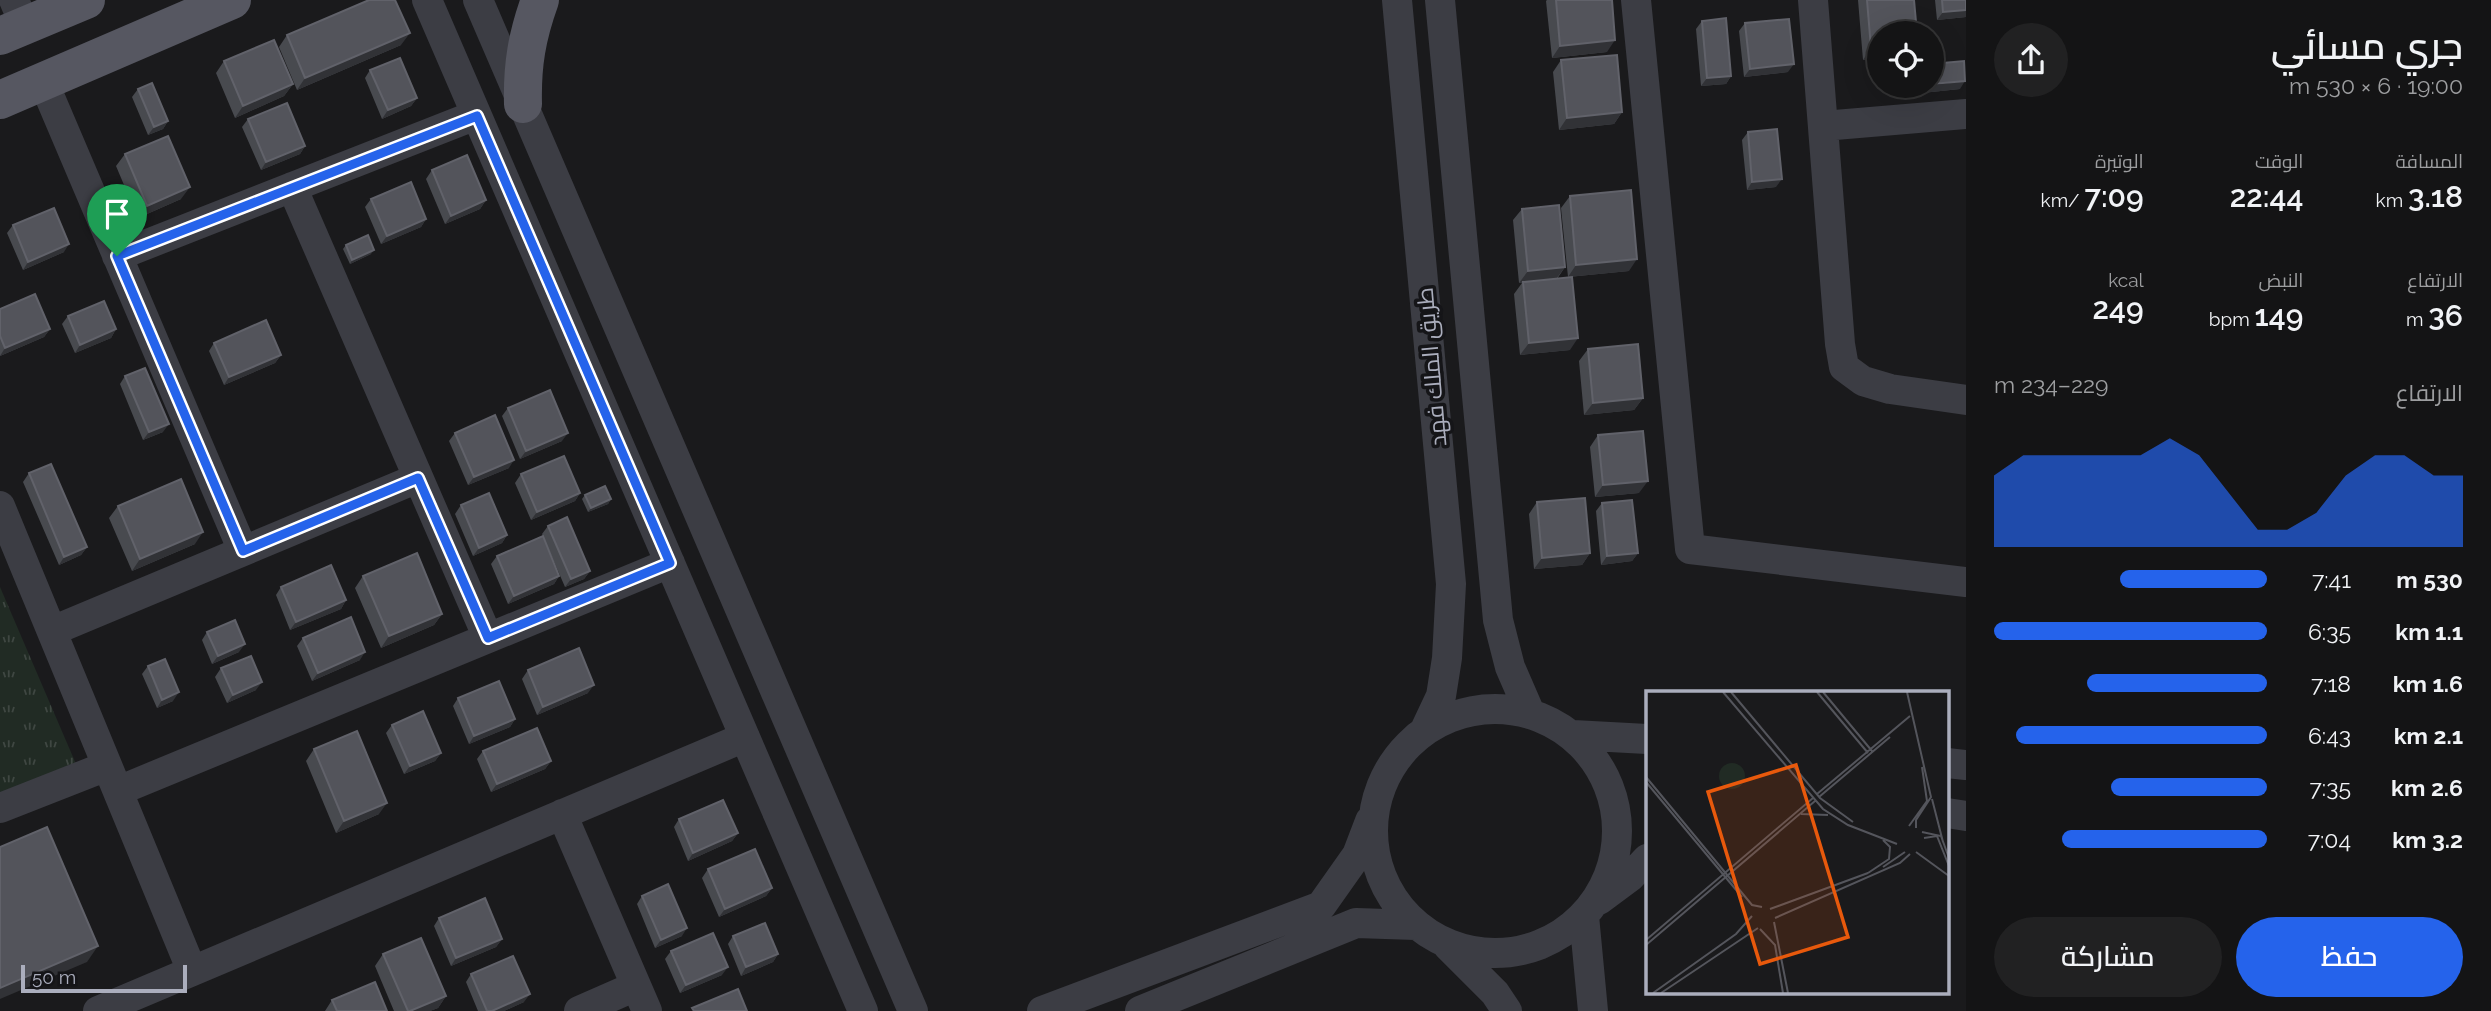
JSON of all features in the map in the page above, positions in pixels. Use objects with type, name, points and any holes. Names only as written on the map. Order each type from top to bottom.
[{"type":"main road","points":[[13,21],[86,0]]},
{"type":"main road","points":[[0,100],[232,0]]},
{"type":"main road","points":[[523,104],[522,67],[530,29],[540,0]]},
{"type":"street","points":[[427,0],[863,1011]]},
{"type":"street","points":[[478,0],[913,1011]]},
{"type":"street","name":"طريق الملك فهد","points":[[1397,0],[1451,584],[1447,658],[1441,696],[1425,730]]},
{"type":"street","name":"طريق الملك فهد","points":[[1440,0],[1501,632],[1510,667],[1530,713]]},
{"type":"street","points":[[1636,0],[1690,549],[1966,582]]},
{"type":"street","points":[[1813,0],[1844,367],[1863,381],[1890,389],[1966,400]]},
{"type":"street","points":[[43,81],[243,551]]},
{"type":"street","points":[[1823,126],[1966,114]]},
{"type":"street","points":[[117,256],[477,116]]},
{"type":"street","points":[[292,187],[488,638]]},
{"type":"street","points":[[52,631],[418,478]]},
{"type":"street","points":[[0,506],[192,971]]},
{"type":"street","points":[[1449,563],[1492,557]]},
{"type":"street","points":[[0,808],[113,779],[488,638],[670,563]]},
{"type":"street","points":[[1042,1011],[1321,906],[1357,855],[1384,781],[1400,754],[1425,730],[1449,717],[1476,709],[1503,708],[1530,713],[1573,735],[1594,757],[1609,784],[1617,814],[1617,845],[1610,875],[1590,909],[1593,1011]]},
{"type":"street","points":[[1573,735],[1646,739]]},
{"type":"street","points":[[98,1011],[745,737]]},
{"type":"street","points":[[1948,763],[1966,765]]},
{"type":"street","points":[[1374,811],[1373,843],[1380,874],[1395,902],[1416,925],[1445,943],[1495,993],[1507,1011]]},
{"type":"street","points":[[1948,813],[1966,816]]},
{"type":"street","points":[[562,814],[641,999],[579,1011]]},
{"type":"street","points":[[1445,943],[1474,952],[1504,954],[1533,948],[1560,935],[1630,877],[1646,860]]},
{"type":"street","points":[[1139,1011],[1356,923],[1416,925]]},
{"type":"green space","points":[[0,587],[76,764],[0,797]]},
{"type":"building","points":[[369,0],[395,0],[410,33],[305,78],[287,35]]},
{"type":"building","points":[[1556,0],[1612,0],[1615,40],[1560,46]]},
{"type":"building","points":[[1867,0],[1914,0],[1916,21],[1869,21]]},
{"type":"building","points":[[1942,0],[1966,0],[1966,10],[1943,12]]},
{"type":"building","points":[[1726,18],[1731,76],[1707,78],[1702,21]]},
{"type":"building","points":[[1789,19],[1794,64],[1750,69],[1745,23]]},
{"type":"building","points":[[274,40],[293,84],[243,106],[224,61]]},
{"type":"building","points":[[1617,55],[1622,112],[1567,118],[1561,60]]},
{"type":"building","points":[[400,58],[417,98],[388,110],[370,70]]},
{"type":"building","points":[[1964,61],[1965,81],[1944,83],[1944,63]]},
{"type":"building","points":[[152,83],[168,121],[154,127],[138,89]]},
{"type":"building","points":[[287,103],[305,146],[266,162],[248,119]]},
{"type":"building","points":[[1777,129],[1782,179],[1752,182],[1748,132]]},
{"type":"building","points":[[168,136],[190,187],[147,206],[125,154]]},
{"type":"building","points":[[467,155],[486,200],[451,216],[432,170]]},
{"type":"building","points":[[411,182],[426,219],[387,236],[371,199]]},
{"type":"building","points":[[1631,190],[1637,259],[1576,265],[1570,196]]},
{"type":"building","points":[[1559,205],[1565,267],[1528,271],[1522,209]]},
{"type":"building","points":[[54,208],[69,244],[28,262],[13,225]]},
{"type":"building","points":[[368,235],[374,250],[352,260],[346,245]]},
{"type":"building","points":[[1572,277],[1578,338],[1529,343],[1523,282]]},
{"type":"building","points":[[35,294],[50,329],[5,348],[0,336],[0,309]]},
{"type":"building","points":[[104,301],[116,329],[80,345],[68,316]]},
{"type":"building","points":[[266,320],[281,355],[229,377],[214,343]]},
{"type":"building","points":[[1638,344],[1643,398],[1593,403],[1588,349]]},
{"type":"building","points":[[145,368],[169,424],[149,432],[125,376]]},
{"type":"building","points":[[550,390],[568,433],[526,451],[508,408]]},
{"type":"building","points":[[495,415],[514,460],[474,477],[455,433]]},
{"type":"building","points":[[1643,431],[1648,481],[1603,485],[1598,435]]},
{"type":"building","points":[[564,456],[580,493],[537,512],[521,474]]},
{"type":"building","points":[[51,464],[87,547],[64,557],[29,473]]},
{"type":"building","points":[[181,479],[203,532],[140,559],[118,506]]},
{"type":"building","points":[[605,486],[611,499],[591,508],[585,495]]},
{"type":"building","points":[[489,493],[507,535],[479,548],[461,505]]},
{"type":"building","points":[[1585,498],[1590,553],[1542,558],[1537,502]]},
{"type":"building","points":[[1632,500],[1638,553],[1607,556],[1602,503]]},
{"type":"building","points":[[567,517],[590,571],[571,579],[548,526]]},
{"type":"building","points":[[543,536],[559,576],[514,596],[497,556]]},
{"type":"building","points":[[417,553],[442,614],[389,636],[363,576]]},
{"type":"building","points":[[331,565],[346,600],[296,622],[281,587]]},
{"type":"building","points":[[351,617],[365,652],[318,673],[303,638]]},
{"type":"building","points":[[235,620],[245,644],[218,656],[207,632]]},
{"type":"building","points":[[579,648],[594,685],[543,707],[528,670]]},
{"type":"building","points":[[251,656],[262,682],[233,695],[221,668]]},
{"type":"building","points":[[165,659],[179,692],[162,700],[148,666]]},
{"type":"building","points":[[499,681],[515,719],[474,736],[458,698]]},
{"type":"building","points":[[423,711],[441,753],[410,766],[392,725]]},
{"type":"building","points":[[537,728],[551,761],[497,784],[483,751]]},
{"type":"building","points":[[357,731],[387,803],[344,821],[314,749]]},
{"type":"building","points":[[723,800],[738,833],[693,853],[679,819]]},
{"type":"building","points":[[47,827],[98,946],[0,988],[0,847]]},
{"type":"building","points":[[755,849],[772,888],[725,909],[708,869]]},
{"type":"building","points":[[668,884],[687,928],[661,940],[642,896]]},
{"type":"building","points":[[485,898],[502,939],[456,958],[439,918]]},
{"type":"building","points":[[765,923],[778,954],[746,967],[733,936]]},
{"type":"building","points":[[713,933],[728,967],[686,985],[671,951]]},
{"type":"building","points":[[421,938],[446,996],[408,1011],[383,954]]},
{"type":"building","points":[[513,956],[530,994],[487,1011],[471,974]]},
{"type":"building","points":[[375,982],[387,1011],[337,1011],[332,1000]]},
{"type":"building","points":[[738,989],[747,1011],[694,1011],[692,1008]]},
{"type":"route","points":[[477,116],[670,563],[488,638],[418,478],[243,551],[117,256],[477,116]]}]
